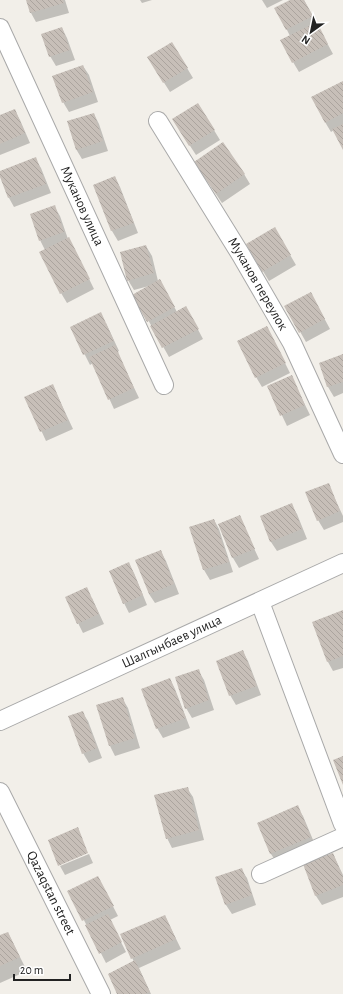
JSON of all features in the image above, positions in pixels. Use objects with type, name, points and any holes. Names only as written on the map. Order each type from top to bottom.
[{"type":"street","name":"Муканов улица","points":[[0,28],[164,385]]},
{"type":"street","name":"Муканов переулок","points":[[158,121],[241,255],[292,343],[343,454]]},
{"type":"street","name":"Шалгынбаев улица","points":[[0,721],[343,563]]},
{"type":"street","points":[[260,602],[343,824]]},
{"type":"street","name":"Qazaqstan street","points":[[0,792],[101,994]]},
{"type":"street","points":[[260,874],[343,837]]},
{"type":"building","points":[[26,0],[63,0],[64,3],[30,13]]},
{"type":"building","points":[[290,0],[304,0],[313,16],[286,30],[274,8]]},
{"type":"building","points":[[317,22],[328,44],[292,63],[280,40]]},
{"type":"building","points":[[62,27],[70,50],[49,57],[41,34]]},
{"type":"building","points":[[172,42],[188,68],[163,83],[147,57]]},
{"type":"building","points":[[83,65],[93,92],[62,103],[52,76]]},
{"type":"building","points":[[343,81],[343,113],[325,123],[311,97]]},
{"type":"building","points":[[198,103],[215,130],[189,146],[172,119]]},
{"type":"building","points":[[15,109],[25,133],[0,144],[0,115]]},
{"type":"building","points":[[94,113],[103,141],[76,150],[67,121]]},
{"type":"building","points":[[343,124],[343,150],[332,129]]},
{"type":"building","points":[[223,142],[245,174],[216,194],[194,162]]},
{"type":"building","points":[[36,157],[46,184],[8,198],[0,177],[0,171]]},
{"type":"building","points":[[115,176],[134,223],[111,231],[93,185]]},
{"type":"building","points":[[55,205],[64,232],[39,241],[30,214]]},
{"type":"building","points":[[275,227],[291,255],[262,272],[246,244]]},
{"type":"building","points":[[69,237],[90,279],[60,294],[39,252]]},
{"type":"building","points":[[146,245],[154,273],[127,281],[120,252]]},
{"type":"building","points":[[160,279],[175,307],[147,322],[132,295]]},
{"type":"building","points":[[311,292],[325,319],[299,333],[284,306]]},
{"type":"building","points":[[186,306],[199,329],[162,348],[150,326]]},
{"type":"building","points":[[101,312],[114,341],[83,355],[70,327]]},
{"type":"building","points":[[267,326],[286,363],[255,378],[237,341]]},
{"type":"building","points":[[115,345],[134,388],[108,400],[89,357]]},
{"type":"building","points":[[343,354],[343,382],[327,387],[319,363]]},
{"type":"building","points":[[292,375],[305,405],[280,416],[267,386]]},
{"type":"building","points":[[53,384],[68,420],[40,432],[24,397]]},
{"type":"building","points":[[329,483],[340,511],[317,521],[305,492]]},
{"type":"building","points":[[292,503],[302,529],[270,542],[260,516]]},
{"type":"building","points":[[240,515],[255,549],[232,558],[218,524]]},
{"type":"building","points":[[214,519],[229,562],[203,570],[189,527]]},
{"type":"building","points":[[161,550],[174,584],[149,594],[135,560]]},
{"type":"building","points":[[129,562],[143,595],[123,604],[109,571]]},
{"type":"building","points":[[87,587],[99,614],[77,624],[65,597]]},
{"type":"building","points":[[343,610],[343,656],[327,662],[312,622]]},
{"type":"building","points":[[243,650],[257,686],[229,696],[216,661]]},
{"type":"building","points":[[199,669],[209,700],[185,709],[175,677]]},
{"type":"building","points":[[170,678],[186,718],[156,729],[141,689]]},
{"type":"building","points":[[123,697],[135,738],[109,746],[96,705]]},
{"type":"building","points":[[83,711],[97,748],[82,754],[68,716]]},
{"type":"building","points":[[343,756],[343,785],[333,760]]},
{"type":"building","points":[[188,787],[199,830],[166,839],[154,795]]},
{"type":"building","points":[[298,805],[311,837],[270,854],[257,823]]},
{"type":"building","points":[[78,827],[88,853],[58,866],[48,840]]},
{"type":"building","points":[[333,853],[343,877],[343,885],[315,896],[303,864]]},
{"type":"building","points":[[242,868],[252,895],[225,905],[215,877]]},
{"type":"building","points":[[98,876],[114,906],[82,921],[67,891]]},
{"type":"building","points":[[108,914],[122,942],[99,954],[85,925]]},
{"type":"building","points":[[165,915],[176,939],[131,959],[120,934]]},
{"type":"building","points":[[8,932],[20,957],[0,966],[0,935]]},
{"type":"building","points":[[135,960],[150,992],[145,994],[117,994],[108,974]]}]
